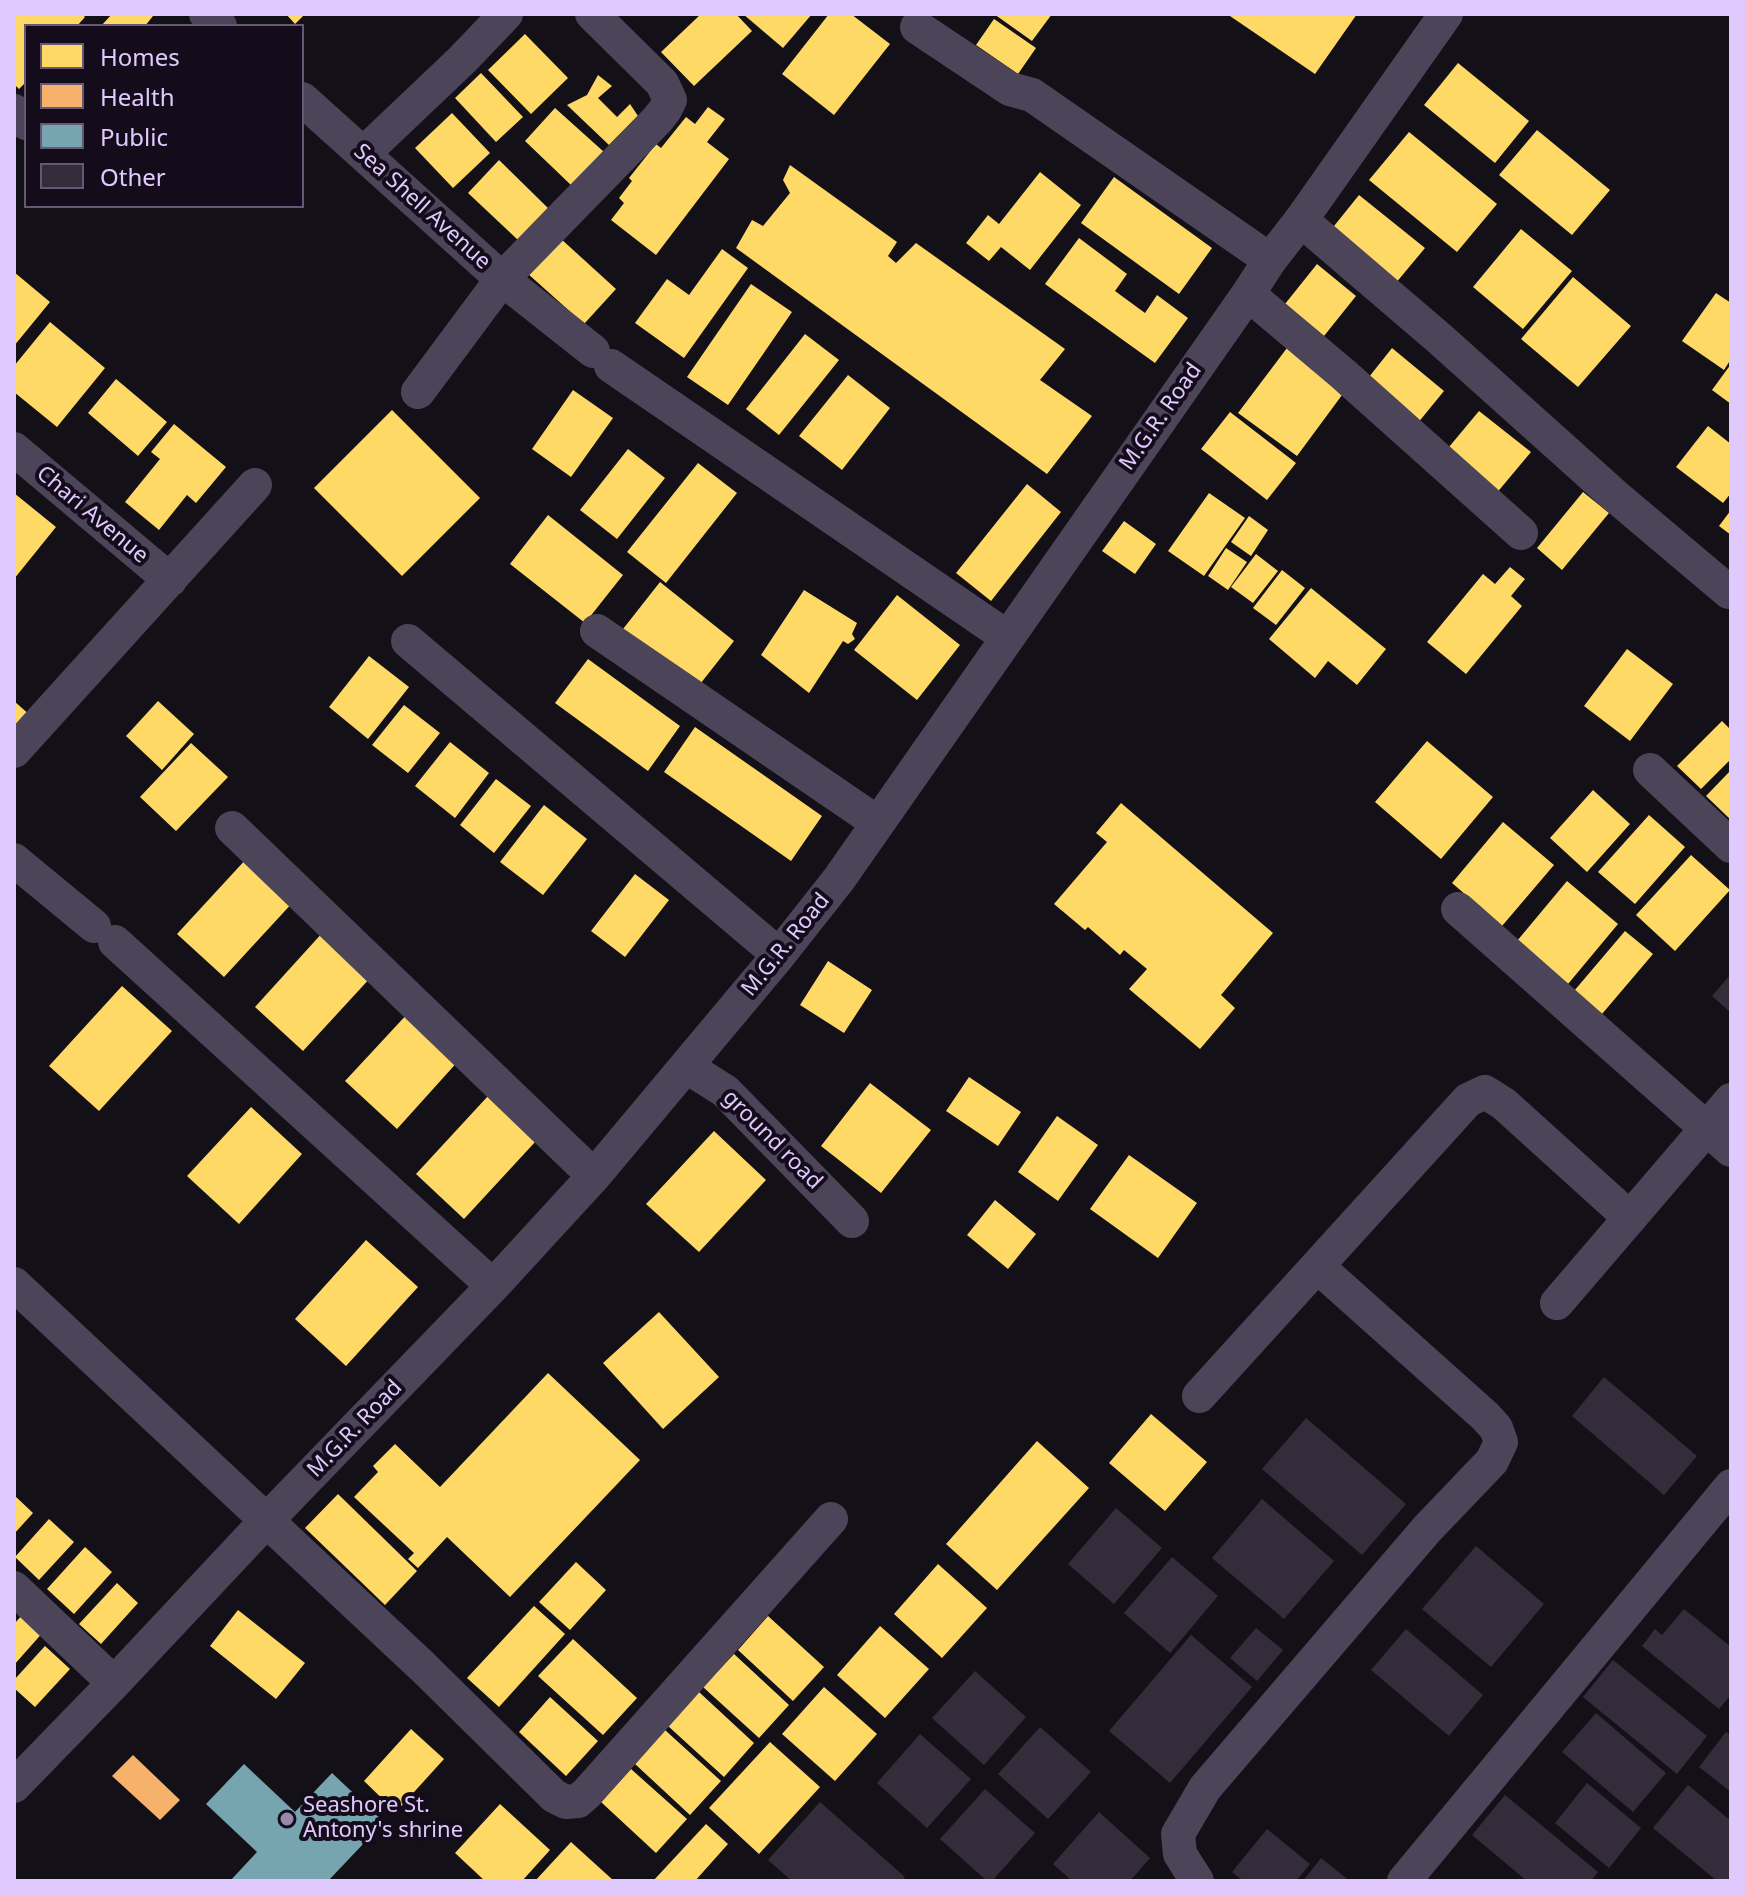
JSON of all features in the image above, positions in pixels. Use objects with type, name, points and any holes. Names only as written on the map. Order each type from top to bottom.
[{"type":"street","points":[[363,154],[506,14]]},
{"type":"street","name":"Sea Shell Avenue","points":[[304,101],[502,279],[657,120],[670,100],[662,83],[592,14]]},
{"type":"street","name":"M.G.R. Road","points":[[14,1786],[493,1286],[594,1176],[779,955],[839,879],[1445,14]]},
{"type":"street","points":[[917,27],[1010,89],[1032,95],[1270,260]]},
{"type":"street","points":[[1301,220],[1729,592]]},
{"type":"street","points":[[418,392],[502,279],[602,358],[1007,637]]},
{"type":"street","points":[[1248,294],[1521,533]]},
{"type":"street","name":"Chari Avenue","points":[[14,449],[170,580]]},
{"type":"street","points":[[14,751],[255,485]]},
{"type":"street","points":[[597,631],[878,823]]},
{"type":"street","points":[[408,641],[779,955]]},
{"type":"street","points":[[1650,770],[1731,846]]},
{"type":"street","points":[[232,828],[594,1176]]},
{"type":"street","points":[[14,860],[105,934],[493,1286]]},
{"type":"street","points":[[1458,909],[1719,1139]]},
{"type":"street","name":"ground road","points":[[687,1067],[725,1091],[852,1221]]},
{"type":"street","points":[[1199,1396],[1468,1100],[1485,1092],[1504,1104],[1630,1218]]},
{"type":"street","points":[[1557,1303],[1630,1218],[1719,1139],[1731,1100]]},
{"type":"street","points":[[1197,1881],[1180,1854],[1178,1834],[1205,1788],[1427,1529],[1492,1461],[1501,1442],[1496,1428],[1485,1416],[1317,1266]]},
{"type":"street","points":[[14,1284],[423,1667],[554,1796],[566,1802],[578,1801],[587,1793],[831,1519]]},
{"type":"street","points":[[1404,1881],[1731,1486]]},
{"type":"street","points":[[14,1588],[114,1683]]},
{"type":"building: Homes","points":[[14,14],[82,14],[85,17],[79,24],[24,24],[24,84],[19,89],[14,84]]},
{"type":"building: Homes","points":[[112,14],[153,16],[147,24],[103,24]]},
{"type":"building: Homes","points":[[286,14],[305,14],[295,24]]},
{"type":"building: Homes","points":[[701,14],[736,14],[752,31],[694,86],[661,52]]},
{"type":"building: Homes","points":[[743,14],[812,14],[783,48]]},
{"type":"building: Homes","points":[[829,14],[851,14],[890,44],[834,115],[782,74]]},
{"type":"building: Homes","points":[[994,14],[1052,14],[1032,41]]},
{"type":"building: Homes","points":[[1227,14],[1357,14],[1315,74]]},
{"type":"building: Homes","points":[[994,19],[1036,48],[1018,74],[976,45]]},
{"type":"building: Homes","points":[[525,34],[568,78],[531,114],[488,70]]},
{"type":"building: Homes","points":[[1458,63],[1529,121],[1495,163],[1424,105]]},
{"type":"building: Homes","points":[[481,73],[523,117],[496,142],[455,98]]},
{"type":"building: Homes","points":[[598,75],[612,86],[598,98],[617,117],[630,104],[638,116],[609,145],[567,105],[587,95]]},
{"type":"building: Homes","points":[[708,107],[725,119],[707,142],[729,159],[656,255],[611,220],[624,203],[619,198],[632,181],[629,178],[656,144],[661,148],[686,117],[695,124]]},
{"type":"building: Homes","points":[[555,108],[604,152],[572,186],[525,141]]},
{"type":"building: Homes","points":[[452,113],[490,153],[453,188],[415,148]]},
{"type":"building: Homes","points":[[1537,130],[1610,190],[1572,235],[1499,175]]},
{"type":"building: Homes","points":[[1409,132],[1497,204],[1457,252],[1369,180]]},
{"type":"building: Homes","points":[[499,160],[548,208],[518,240],[468,193]]},
{"type":"building: Homes","points":[[790,165],[897,242],[888,256],[896,263],[916,243],[1065,349],[1040,380],[1092,416],[1047,474],[736,248],[752,220],[763,226],[790,193],[783,180]]},
{"type":"building: Homes","points":[[1040,172],[1081,205],[1030,270],[1001,247],[989,261],[966,243],[988,215],[999,224]]},
{"type":"building: Homes","points":[[1114,177],[1212,248],[1179,294],[1081,223]]},
{"type":"building: Homes","points":[[1359,195],[1425,248],[1395,284],[1330,231]]},
{"type":"building: Homes","points":[[1521,229],[1572,271],[1523,329],[1473,287]]},
{"type":"building: Homes","points":[[560,238],[616,289],[584,324],[527,273]]},
{"type":"building: Homes","points":[[1079,238],[1127,274],[1115,291],[1145,313],[1157,295],[1188,318],[1155,363],[1045,284]]},
{"type":"building: Homes","points":[[722,249],[748,268],[684,358],[635,323],[667,279],[689,295]]},
{"type":"building: Homes","points":[[1317,264],[1356,296],[1324,336],[1285,304]]},
{"type":"building: Homes","points":[[14,272],[50,302],[14,346]]},
{"type":"building: Homes","points":[[1573,277],[1631,326],[1578,387],[1521,339]]},
{"type":"building: Homes","points":[[751,284],[792,312],[728,405],[687,377]]},
{"type":"building: Homes","points":[[1716,293],[1731,303],[1731,359],[1724,370],[1682,341]]},
{"type":"building: Homes","points":[[50,322],[105,368],[57,427],[14,392],[14,366]]},
{"type":"building: Homes","points":[[805,334],[839,360],[779,435],[746,409]]},
{"type":"building: Homes","points":[[1287,348],[1345,391],[1297,456],[1238,413]]},
{"type":"building: Homes","points":[[1392,348],[1444,391],[1417,424],[1365,382]]},
{"type":"building: Homes","points":[[1731,364],[1731,404],[1712,390]]},
{"type":"building: Homes","points":[[848,375],[890,408],[842,470],[799,436]]},
{"type":"building: Homes","points":[[116,379],[167,422],[138,456],[88,413]]},
{"type":"building: Homes","points":[[573,390],[613,418],[571,477],[532,449]]},
{"type":"building: Homes","points":[[392,410],[480,498],[402,576],[314,488]]},
{"type":"building: Homes","points":[[1479,411],[1531,452],[1495,495],[1444,453]]},
{"type":"building: Homes","points":[[1230,412],[1296,463],[1267,500],[1201,449]]},
{"type":"building: Homes","points":[[174,424],[226,467],[196,503],[187,495],[159,530],[125,502],[160,459],[151,452]]},
{"type":"building: Homes","points":[[1708,426],[1731,444],[1731,493],[1723,503],[1676,467]]},
{"type":"building: Homes","points":[[628,449],[665,478],[617,539],[580,510]]},
{"type":"building: Homes","points":[[698,463],[737,493],[666,583],[627,552]]},
{"type":"building: Homes","points":[[1027,484],[1061,512],[991,601],[956,573]]},
{"type":"building: Homes","points":[[1583,492],[1609,513],[1562,570],[1537,548]]},
{"type":"building: Homes","points":[[14,493],[56,527],[14,579]]},
{"type":"building: Homes","points":[[1209,493],[1245,518],[1204,576],[1168,551]]},
{"type":"building: Homes","points":[[1731,510],[1731,535],[1719,526]]},
{"type":"building: Homes","points":[[548,515],[623,575],[585,623],[510,564]]},
{"type":"building: Homes","points":[[1249,516],[1268,530],[1251,556],[1231,542]]},
{"type":"building: Homes","points":[[1124,521],[1156,544],[1135,574],[1102,551]]},
{"type":"building: Homes","points":[[1226,548],[1247,562],[1228,590],[1208,576]]},
{"type":"building: Homes","points":[[1256,554],[1278,571],[1253,603],[1231,587]]},
{"type":"building: Homes","points":[[1510,567],[1525,579],[1511,596],[1522,606],[1466,674],[1427,642],[1483,574],[1495,584]]},
{"type":"building: Homes","points":[[1282,570],[1305,588],[1276,625],[1253,608]]},
{"type":"building: Homes","points":[[660,582],[734,641],[697,688],[623,629]]},
{"type":"building: Homes","points":[[1311,588],[1386,649],[1357,685],[1328,661],[1315,678],[1269,639]]},
{"type":"building: Homes","points":[[804,590],[857,623],[852,634],[855,639],[848,644],[843,641],[809,693],[761,655]]},
{"type":"building: Homes","points":[[897,595],[960,645],[917,700],[854,650]]},
{"type":"building: Homes","points":[[1627,649],[1673,684],[1630,741],[1584,706]]},
{"type":"building: Homes","points":[[369,656],[409,687],[368,739],[329,707]]},
{"type":"building: Homes","points":[[588,659],[680,726],[648,771],[555,703]]},
{"type":"building: Homes","points":[[14,701],[31,716],[14,736]]},
{"type":"building: Homes","points":[[158,701],[194,734],[162,770],[126,736]]},
{"type":"building: Homes","points":[[404,705],[440,733],[408,773],[372,745]]},
{"type":"building: Homes","points":[[1722,721],[1731,730],[1731,759],[1701,789],[1677,766]]},
{"type":"building: Homes","points":[[695,727],[822,816],[791,861],[664,772]]},
{"type":"building: Homes","points":[[1427,741],[1493,797],[1441,859],[1375,802]]},
{"type":"building: Homes","points":[[450,742],[489,773],[455,818],[415,786]]},
{"type":"building: Homes","points":[[191,743],[228,777],[176,831],[140,797]]},
{"type":"building: Homes","points":[[1731,770],[1731,820],[1706,796]]},
{"type":"building: Homes","points":[[496,779],[531,806],[494,853],[460,825]]},
{"type":"building: Homes","points":[[1593,790],[1630,824],[1587,872],[1550,838]]},
{"type":"building: Homes","points":[[1121,803],[1273,933],[1221,995],[1235,1008],[1200,1049],[1129,989],[1147,969],[1124,950],[1120,955],[1088,927],[1085,930],[1054,904],[1107,842],[1096,833]]},
{"type":"building: Homes","points":[[544,805],[587,839],[543,895],[500,862]]},
{"type":"building: Homes","points":[[1649,815],[1685,847],[1635,904],[1598,872]]},
{"type":"building: Homes","points":[[1503,822],[1554,865],[1502,926],[1452,883]]},
{"type":"building: Homes","points":[[1691,855],[1730,890],[1675,951],[1636,915]]},
{"type":"building: Homes","points":[[248,857],[295,900],[224,977],[177,934]]},
{"type":"building: Homes","points":[[635,874],[669,900],[625,957],[591,931]]},
{"type":"building: Homes","points":[[1567,881],[1618,924],[1568,984],[1517,941]]},
{"type":"building: Homes","points":[[324,931],[372,976],[303,1051],[255,1007]]},
{"type":"building: Homes","points":[[1625,931],[1653,954],[1602,1014],[1574,991]]},
{"type":"building: Homes","points":[[828,961],[872,990],[844,1033],[800,1005]]},
{"type":"building: Homes","points":[[122,986],[172,1031],[99,1111],[49,1066]]},
{"type":"building: Homes","points":[[410,1011],[461,1058],[397,1129],[345,1081]]},
{"type":"building: Homes","points":[[969,1077],[1021,1112],[998,1146],[946,1111]]},
{"type":"building: Homes","points":[[870,1083],[931,1130],[881,1193],[821,1146]]},
{"type":"building: Homes","points":[[488,1096],[536,1141],[464,1219],[416,1174]]},
{"type":"building: Homes","points":[[251,1107],[302,1154],[239,1224],[187,1176]]},
{"type":"building: Homes","points":[[1057,1116],[1098,1145],[1058,1201],[1018,1172]]},
{"type":"building: Homes","points":[[714,1131],[766,1180],[699,1252],[646,1204]]},
{"type":"building: Homes","points":[[1129,1155],[1197,1203],[1158,1258],[1090,1209]]},
{"type":"building: Homes","points":[[995,1200],[1036,1234],[1008,1269],[967,1235]]},
{"type":"building: Homes","points":[[366,1240],[418,1287],[346,1366],[295,1319]]},
{"type":"building: Homes","points":[[659,1312],[719,1377],[663,1429],[603,1363]]},
{"type":"building: Homes","points":[[548,1373],[640,1460],[510,1597],[447,1537],[418,1568],[408,1559],[414,1553],[354,1497],[378,1472],[373,1466],[395,1444],[440,1487]]},
{"type":"building: Homes","points":[[1151,1414],[1207,1462],[1165,1511],[1109,1463]]},
{"type":"building: Homes","points":[[1037,1441],[1089,1488],[997,1590],[946,1544]]},
{"type":"building: Homes","points":[[338,1494],[417,1571],[385,1605],[305,1528]]},
{"type":"building: Homes","points":[[14,1495],[33,1513],[14,1534]]},
{"type":"building: Homes","points":[[49,1519],[74,1542],[39,1580],[15,1557]]},
{"type":"building: Homes","points":[[85,1547],[112,1572],[74,1614],[47,1589]]},
{"type":"building: Homes","points":[[576,1562],[606,1590],[570,1630],[539,1602]]},
{"type":"building: Homes","points":[[938,1564],[987,1608],[942,1658],[894,1614]]},
{"type":"building: Homes","points":[[117,1583],[138,1603],[101,1644],[79,1624]]},
{"type":"building: Homes","points":[[534,1606],[565,1634],[499,1707],[467,1678]]},
{"type":"building: Homes","points":[[238,1610],[305,1663],[276,1699],[210,1646]]},
{"type":"building: Homes","points":[[25,1612],[45,1630],[14,1665],[14,1624]]},
{"type":"building: Homes","points":[[768,1616],[824,1667],[793,1701],[738,1650]]},
{"type":"building: Homes","points":[[880,1626],[929,1669],[885,1718],[837,1675]]},
{"type":"building: Homes","points":[[573,1639],[637,1698],[603,1735],[538,1676]]},
{"type":"building: Homes","points":[[45,1646],[70,1669],[35,1707],[14,1688],[14,1680]]},
{"type":"building: Homes","points":[[734,1654],[789,1705],[759,1738],[703,1687]]},
{"type":"building: Homes","points":[[824,1687],[877,1734],[835,1781],[782,1734]]},
{"type":"building: Homes","points":[[699,1692],[754,1743],[724,1777],[668,1726]]},
{"type":"building: Homes","points":[[550,1697],[598,1741],[566,1776],[519,1732]]},
{"type":"building: Homes","points":[[411,1729],[444,1759],[396,1812],[364,1781]]},
{"type":"building: Homes","points":[[665,1730],[721,1781],[690,1815],[635,1764]]},
{"type":"building: Homes","points":[[770,1742],[820,1787],[759,1854],[709,1808]]},
{"type":"building: Homes","points":[[631,1769],[687,1819],[656,1853],[601,1802]]},
{"type":"building: Homes","points":[[500,1804],[550,1850],[522,1881],[485,1881],[455,1853]]},
{"type":"building: Homes","points":[[706,1824],[728,1844],[695,1881],[653,1881]]},
{"type":"building: Homes","points":[[571,1842],[614,1881],[535,1881]]},
{"type":"building: Health","points":[[133,1755],[180,1800],[160,1820],[112,1776]]},
{"type":"building: Public","points":[[244,1764],[295,1812],[332,1773],[384,1822],[328,1881],[230,1881],[257,1852],[206,1804]]},
{"type":"building: Other","points":[[1731,974],[1731,1013],[1712,996]]},
{"type":"building: Other","points":[[1604,1377],[1697,1456],[1664,1495],[1572,1416]]},
{"type":"building: Other","points":[[1306,1418],[1406,1504],[1362,1555],[1262,1469]]},
{"type":"building: Other","points":[[1262,1499],[1334,1561],[1284,1619],[1212,1558]]},
{"type":"building: Other","points":[[1116,1508],[1162,1548],[1114,1604],[1068,1564]]},
{"type":"building: Other","points":[[1476,1546],[1544,1604],[1491,1667],[1422,1609]]},
{"type":"building: Other","points":[[1172,1557],[1218,1596],[1170,1653],[1124,1613]]},
{"type":"building: Other","points":[[1684,1609],[1731,1647],[1731,1695],[1719,1709],[1642,1646],[1655,1629],[1662,1635]]},
{"type":"building: Other","points":[[1256,1628],[1283,1650],[1257,1681],[1230,1658]]},
{"type":"building: Other","points":[[1406,1629],[1483,1695],[1449,1736],[1371,1670]]},
{"type":"building: Other","points":[[1191,1635],[1252,1687],[1170,1783],[1109,1731]]},
{"type":"building: Other","points":[[1613,1660],[1707,1736],[1677,1774],[1583,1697]]},
{"type":"building: Other","points":[[975,1671],[1026,1717],[984,1765],[932,1718]]},
{"type":"building: Other","points":[[1596,1713],[1666,1773],[1633,1812],[1562,1752]]},
{"type":"building: Other","points":[[1040,1727],[1091,1772],[1048,1819],[998,1774]]},
{"type":"building: Other","points":[[1726,1732],[1731,1736],[1731,1792],[1699,1767]]},
{"type":"building: Other","points":[[920,1734],[971,1779],[927,1828],[877,1783]]},
{"type":"building: Other","points":[[1587,1783],[1641,1828],[1609,1868],[1555,1823]]},
{"type":"building: Other","points":[[1688,1785],[1731,1821],[1731,1881],[1717,1881],[1653,1828]]},
{"type":"building: Other","points":[[985,1789],[1035,1833],[992,1881],[987,1881],[940,1839]]},
{"type":"building: Other","points":[[1505,1795],[1598,1872],[1591,1881],[1527,1881],[1472,1835]]},
{"type":"building: Other","points":[[820,1802],[905,1877],[902,1881],[792,1881],[768,1860]]},
{"type":"building: Other","points":[[1099,1812],[1150,1858],[1130,1881],[1072,1881],[1053,1864]]},
{"type":"building: Other","points":[[1267,1829],[1310,1864],[1296,1881],[1243,1881],[1232,1872]]},
{"type":"building: Other","points":[[1321,1858],[1350,1881],[1303,1881]]},
{"type":"place","name":"Seashore St. Antony's shrine","points":[[287,1819]]}]
